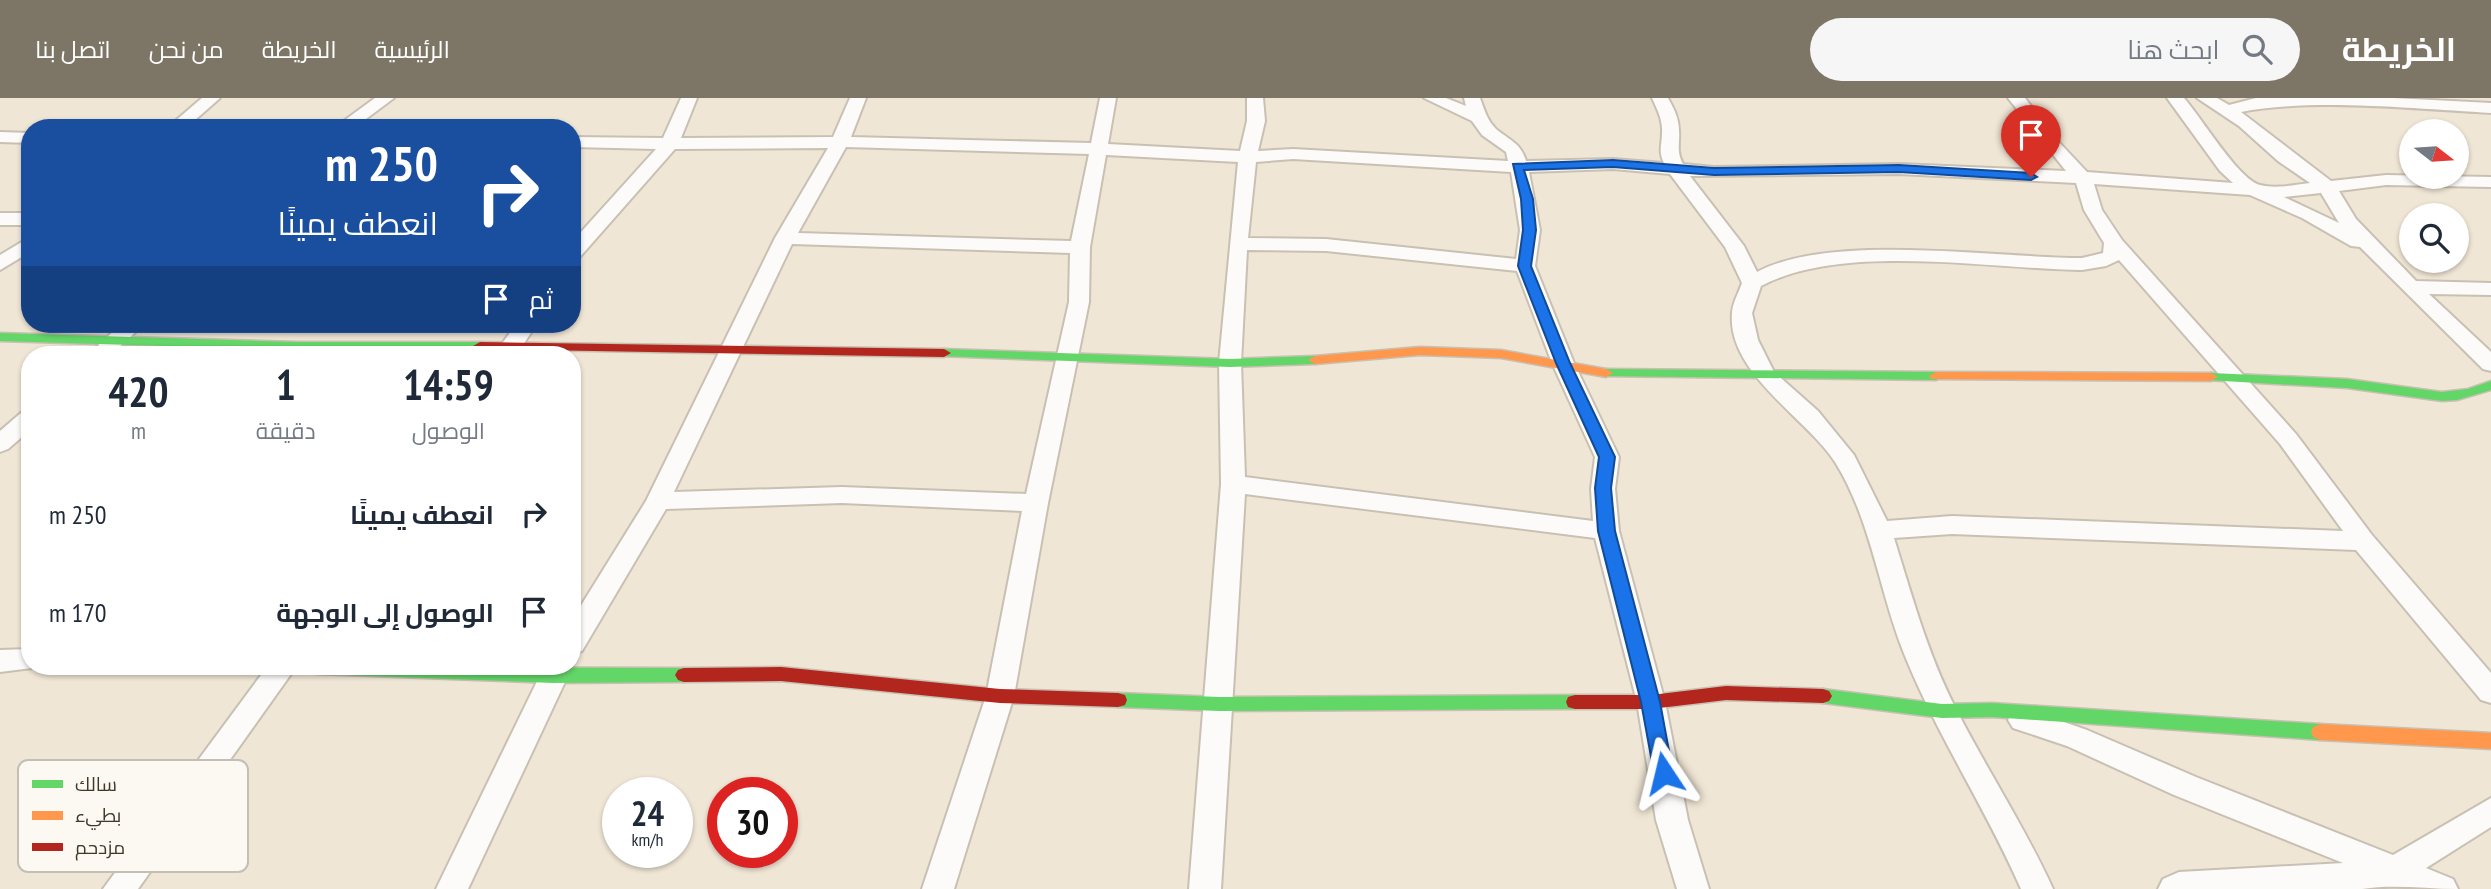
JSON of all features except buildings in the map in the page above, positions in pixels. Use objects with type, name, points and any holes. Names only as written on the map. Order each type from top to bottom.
[{"type":"street","points":[[186,119],[212,98]]},
{"type":"street","points":[[355,119],[386,98]]},
{"type":"street","points":[[581,238],[669,145],[689,98]]},
{"type":"street","points":[[581,629],[658,501],[728,351],[785,238],[840,142],[858,98]]},
{"type":"street","points":[[938,889],[999,696],[1036,502],[1069,358],[1079,302],[1080,247],[1108,98]]},
{"type":"street","points":[[1205,889],[1233,484],[1230,363],[1238,244],[1248,157],[1256,121],[1255,98]]},
{"type":"street","points":[[1432,98],[1475,108],[1488,131],[1514,150],[1527,199],[1530,230],[1525,266],[1563,363],[1607,457],[1603,488],[1606,531],[1651,702],[1672,820],[1693,889]]},
{"type":"street","points":[[1660,98],[1668,114],[1671,132],[1668,153],[1676,169],[1734,246],[1752,283]]},
{"type":"street","points":[[2016,98],[2027,109],[2050,143],[2084,180],[2093,209],[2114,243],[2288,439],[2363,541],[2491,692]]},
{"type":"street","points":[[2175,98],[2195,121],[2226,167],[2251,189],[2309,214],[2376,254]]},
{"type":"street","points":[[2205,98],[2227,111],[2327,187],[2348,222],[2376,254],[2491,364]]},
{"type":"street","points":[[2227,111],[2267,100],[2315,99],[2491,108]]},
{"type":"street","points":[[0,137],[21,138]]},
{"type":"street","points":[[581,142],[669,145],[963,143],[1248,157],[1293,154],[1517,167],[1613,164],[1714,172],[1899,169],[2307,191],[2386,180],[2491,182]]},
{"type":"street","points":[[0,219],[21,219]]},
{"type":"street","points":[[785,238],[1080,247]]},
{"type":"street","points":[[2037,889],[2019,849],[1942,711],[1911,637],[1879,530],[1846,460],[1810,416],[1765,375],[1747,340],[1742,313],[1752,283],[1764,272],[1794,262],[1891,257],[2073,263],[2106,261],[2112,256],[2114,243]]},
{"type":"street","points":[[1238,244],[1340,246],[1525,266]]},
{"type":"street","points":[[0,264],[21,249]]},
{"type":"street","points":[[2411,287],[2491,289]]},
{"type":"street","points":[[0,337],[84,333]]},
{"type":"street","points":[[109,346],[124,333]]},
{"type":"street","points":[[149,333],[299,346]]},
{"type":"street","points":[[581,347],[895,351],[1230,363],[1329,360],[1420,351],[1501,354],[1563,363],[1615,375],[2235,377],[2368,385],[2440,398],[2467,396],[2491,385]]},
{"type":"street","points":[[0,444],[21,425]]},
{"type":"street","points":[[1233,484],[1606,531]]},
{"type":"street","points":[[658,501],[842,495],[1036,502]]},
{"type":"street","points":[[1879,530],[1952,525],[2363,541]]},
{"type":"street","points":[[0,661],[21,660]]},
{"type":"street","points":[[581,671],[781,674],[999,696],[1219,704],[1651,702],[1726,693],[1823,696],[1942,711],[1992,710],[2279,730],[2491,741]]},
{"type":"street","points":[[214,760],[276,675]]},
{"type":"street","points":[[452,889],[554,675]]},
{"type":"street","points":[[1992,710],[2077,738],[2185,786],[2442,889]]},
{"type":"street","points":[[2174,889],[2179,886],[2264,880],[2340,878],[2396,870],[2491,811]]},
{"type":"street","points":[[119,889],[131,872]]},
{"type":"traffic: fast","points":[[0,337],[299,346],[480,346]]},
{"type":"traffic: fast","points":[[944,353],[1230,363],[1315,360]]},
{"type":"traffic: fast","points":[[1606,373],[1936,376]]},
{"type":"traffic: fast","points":[[2211,377],[2347,383],[2442,397],[2457,396],[2491,385]]},
{"type":"traffic: fast","points":[[527,675],[684,675]]},
{"type":"traffic: fast","points":[[1823,696],[1942,711],[1992,710],[2320,732]]},
{"type":"traffic: fast","points":[[1118,700],[1219,704],[1575,702]]},
{"type":"traffic: slow","points":[[1315,360],[1420,351],[1501,354],[1606,373]]},
{"type":"traffic: slow","points":[[1936,376],[2211,377]]},
{"type":"traffic: slow","points":[[2320,732],[2491,741]]},
{"type":"traffic: jam","points":[[581,348],[944,353]]},
{"type":"traffic: jam","points":[[684,675],[781,674],[1000,696],[1118,700]]},
{"type":"traffic: jam","points":[[1575,702],[1651,702],[1726,693],[1823,696]]},
{"type":"route","points":[[1664,773],[1651,702],[1606,531],[1603,488],[1607,457],[1563,363],[1525,266],[1530,230],[1527,199],[1517,167],[1613,164],[1714,172],[1899,169],[2031,177]]}]
